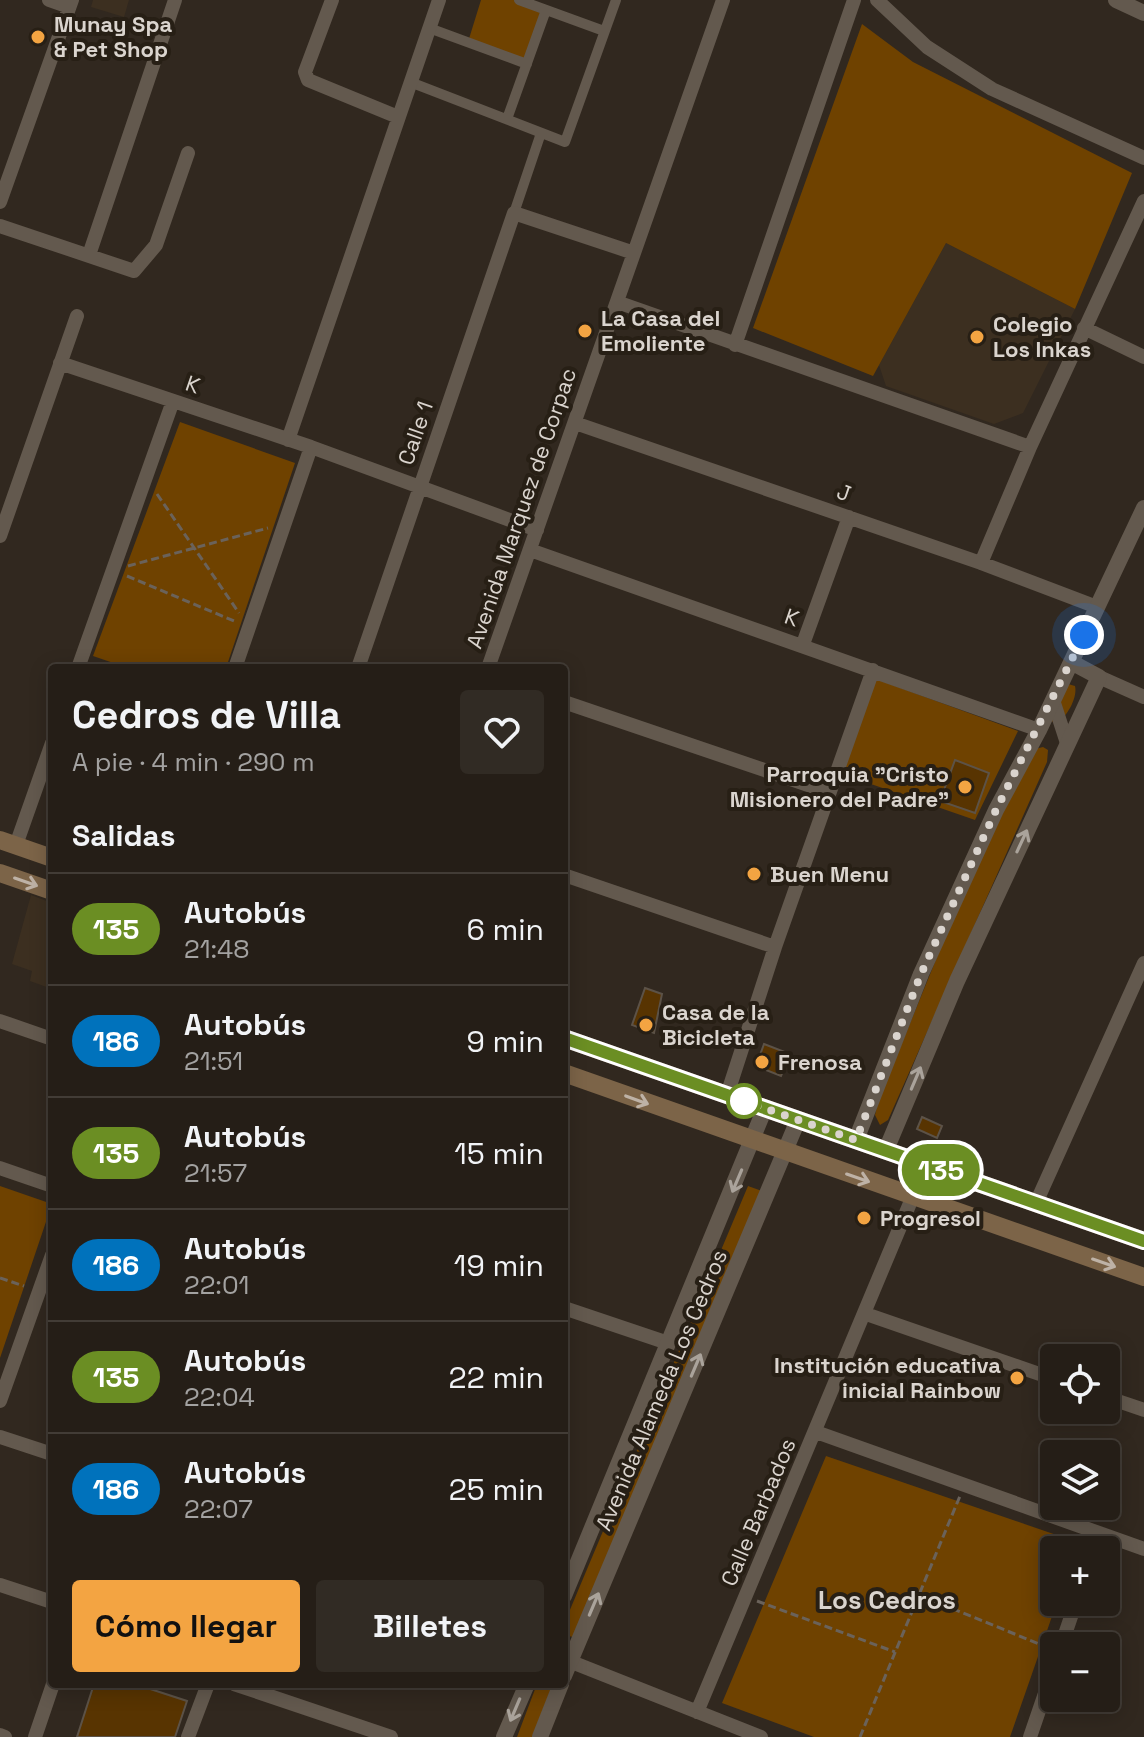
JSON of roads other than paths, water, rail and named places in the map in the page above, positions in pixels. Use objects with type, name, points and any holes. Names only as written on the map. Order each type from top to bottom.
[{"type":"main road","points":[[8,842],[48,857]]},
{"type":"main road","points":[[0,873],[48,890]]},
{"type":"main road","points":[[568,1039],[1144,1241]]},
{"type":"main road","points":[[568,1074],[1144,1277]]},
{"type":"street","points":[[0,202],[70,4],[49,0]]},
{"type":"street","points":[[89,255],[175,0]]},
{"type":"street","points":[[332,0],[305,72],[308,80],[398,117]]},
{"type":"street","points":[[288,440],[439,0]]},
{"type":"street","points":[[519,0],[604,31]]},
{"type":"street","points":[[410,82],[565,142],[616,0]]},
{"type":"street","name":"Avenida Marquez de Corpac","points":[[489,664],[723,0]]},
{"type":"street","points":[[735,345],[854,0]]},
{"type":"street","points":[[877,0],[927,47],[992,89],[1144,158]]},
{"type":"street","points":[[1116,0],[1144,13]]},
{"type":"street","points":[[507,119],[546,10]]},
{"type":"street","points":[[429,28],[527,64]]},
{"type":"street","points":[[541,133],[514,213],[634,253]]},
{"type":"street","points":[[0,226],[134,271],[156,245],[188,153]]},
{"type":"street","points":[[981,563],[1030,447],[1144,201]]},
{"type":"street","name":"Calle 1","points":[[359,664],[514,213]]},
{"type":"street","points":[[617,302],[1030,447]]},
{"type":"street","points":[[0,536],[77,316]]},
{"type":"street","points":[[1084,328],[1144,357]]},
{"type":"street","name":"K","points":[[60,363],[311,447],[537,530]]},
{"type":"street","points":[[79,664],[173,401]]},
{"type":"street","name":"J","points":[[575,423],[981,563],[1097,607]]},
{"type":"street","points":[[236,664],[311,447]]},
{"type":"street","points":[[856,1140],[921,974],[996,810],[1039,730],[1144,508]]},
{"type":"street","points":[[803,644],[849,517]]},
{"type":"street","name":"K","points":[[530,550],[1039,730]]},
{"type":"street","points":[[1071,662],[1144,697]]},
{"type":"street","points":[[727,1095],[775,947],[873,670]]},
{"type":"street","points":[[886,1150],[957,981],[1099,677]]},
{"type":"street","points":[[1053,700],[1067,743]]},
{"type":"street","points":[[568,703],[829,792]]},
{"type":"street","points":[[8,842],[48,752]]},
{"type":"street","points":[[568,876],[775,947]]},
{"type":"street","points":[[1036,1203],[1144,963]]},
{"type":"street","points":[[0,1021],[48,1038]]},
{"type":"street","name":"Avenida Alameda Los Cedros","points":[[568,1586],[765,1108]]},
{"type":"street","name":"Avenida Alameda Los Cedros","points":[[568,1660],[798,1120]]},
{"type":"street","points":[[0,1168],[48,1185]]},
{"type":"street","name":"Calle Barbados","points":[[697,1712],[913,1196]]},
{"type":"street","points":[[0,1401],[48,1266]]},
{"type":"street","points":[[568,1309],[668,1343]]},
{"type":"street","points":[[866,1314],[1040,1374]]},
{"type":"street","points":[[1120,1402],[1144,1410]]},
{"type":"street","points":[[816,1432],[1144,1549]]},
{"type":"street","points":[[0,1437],[48,1453]]},
{"type":"street","points":[[0,1585],[48,1601]]},
{"type":"street","points":[[568,1666],[759,1737]]},
{"type":"street","points":[[35,1737],[52,1688]]},
{"type":"street","points":[[188,1737],[206,1688]]},
{"type":"street","points":[[246,1688],[391,1737]]},
{"type":"street","points":[[504,1737],[525,1688]]},
{"type":"street","points":[[540,1737],[559,1688]]},
{"type":"street","points":[[1030,1737],[1040,1708]]},
{"type":"place","name":"Munay Spa & Pet Shop","points":[[38,37]]},
{"type":"place","name":"La Casa del Emoliente","points":[[585,331]]},
{"type":"place","name":"Colegio Los Inkas","points":[[977,337]]},
{"type":"place","name":"Parroquia \"Cristo Misionero del Padre\"","points":[[965,787]]},
{"type":"place","name":"Buen Menu","points":[[754,874]]},
{"type":"place","name":"Casa de la Bicicleta","points":[[646,1025]]},
{"type":"place","name":"Frenosa","points":[[762,1062]]},
{"type":"place","name":"Progresol","points":[[864,1218]]},
{"type":"place","name":"Institución educativa inicial Rainbow","points":[[1017,1378]]},
{"type":"district","name":"Los Cedros","points":[[887,1600]]}]
